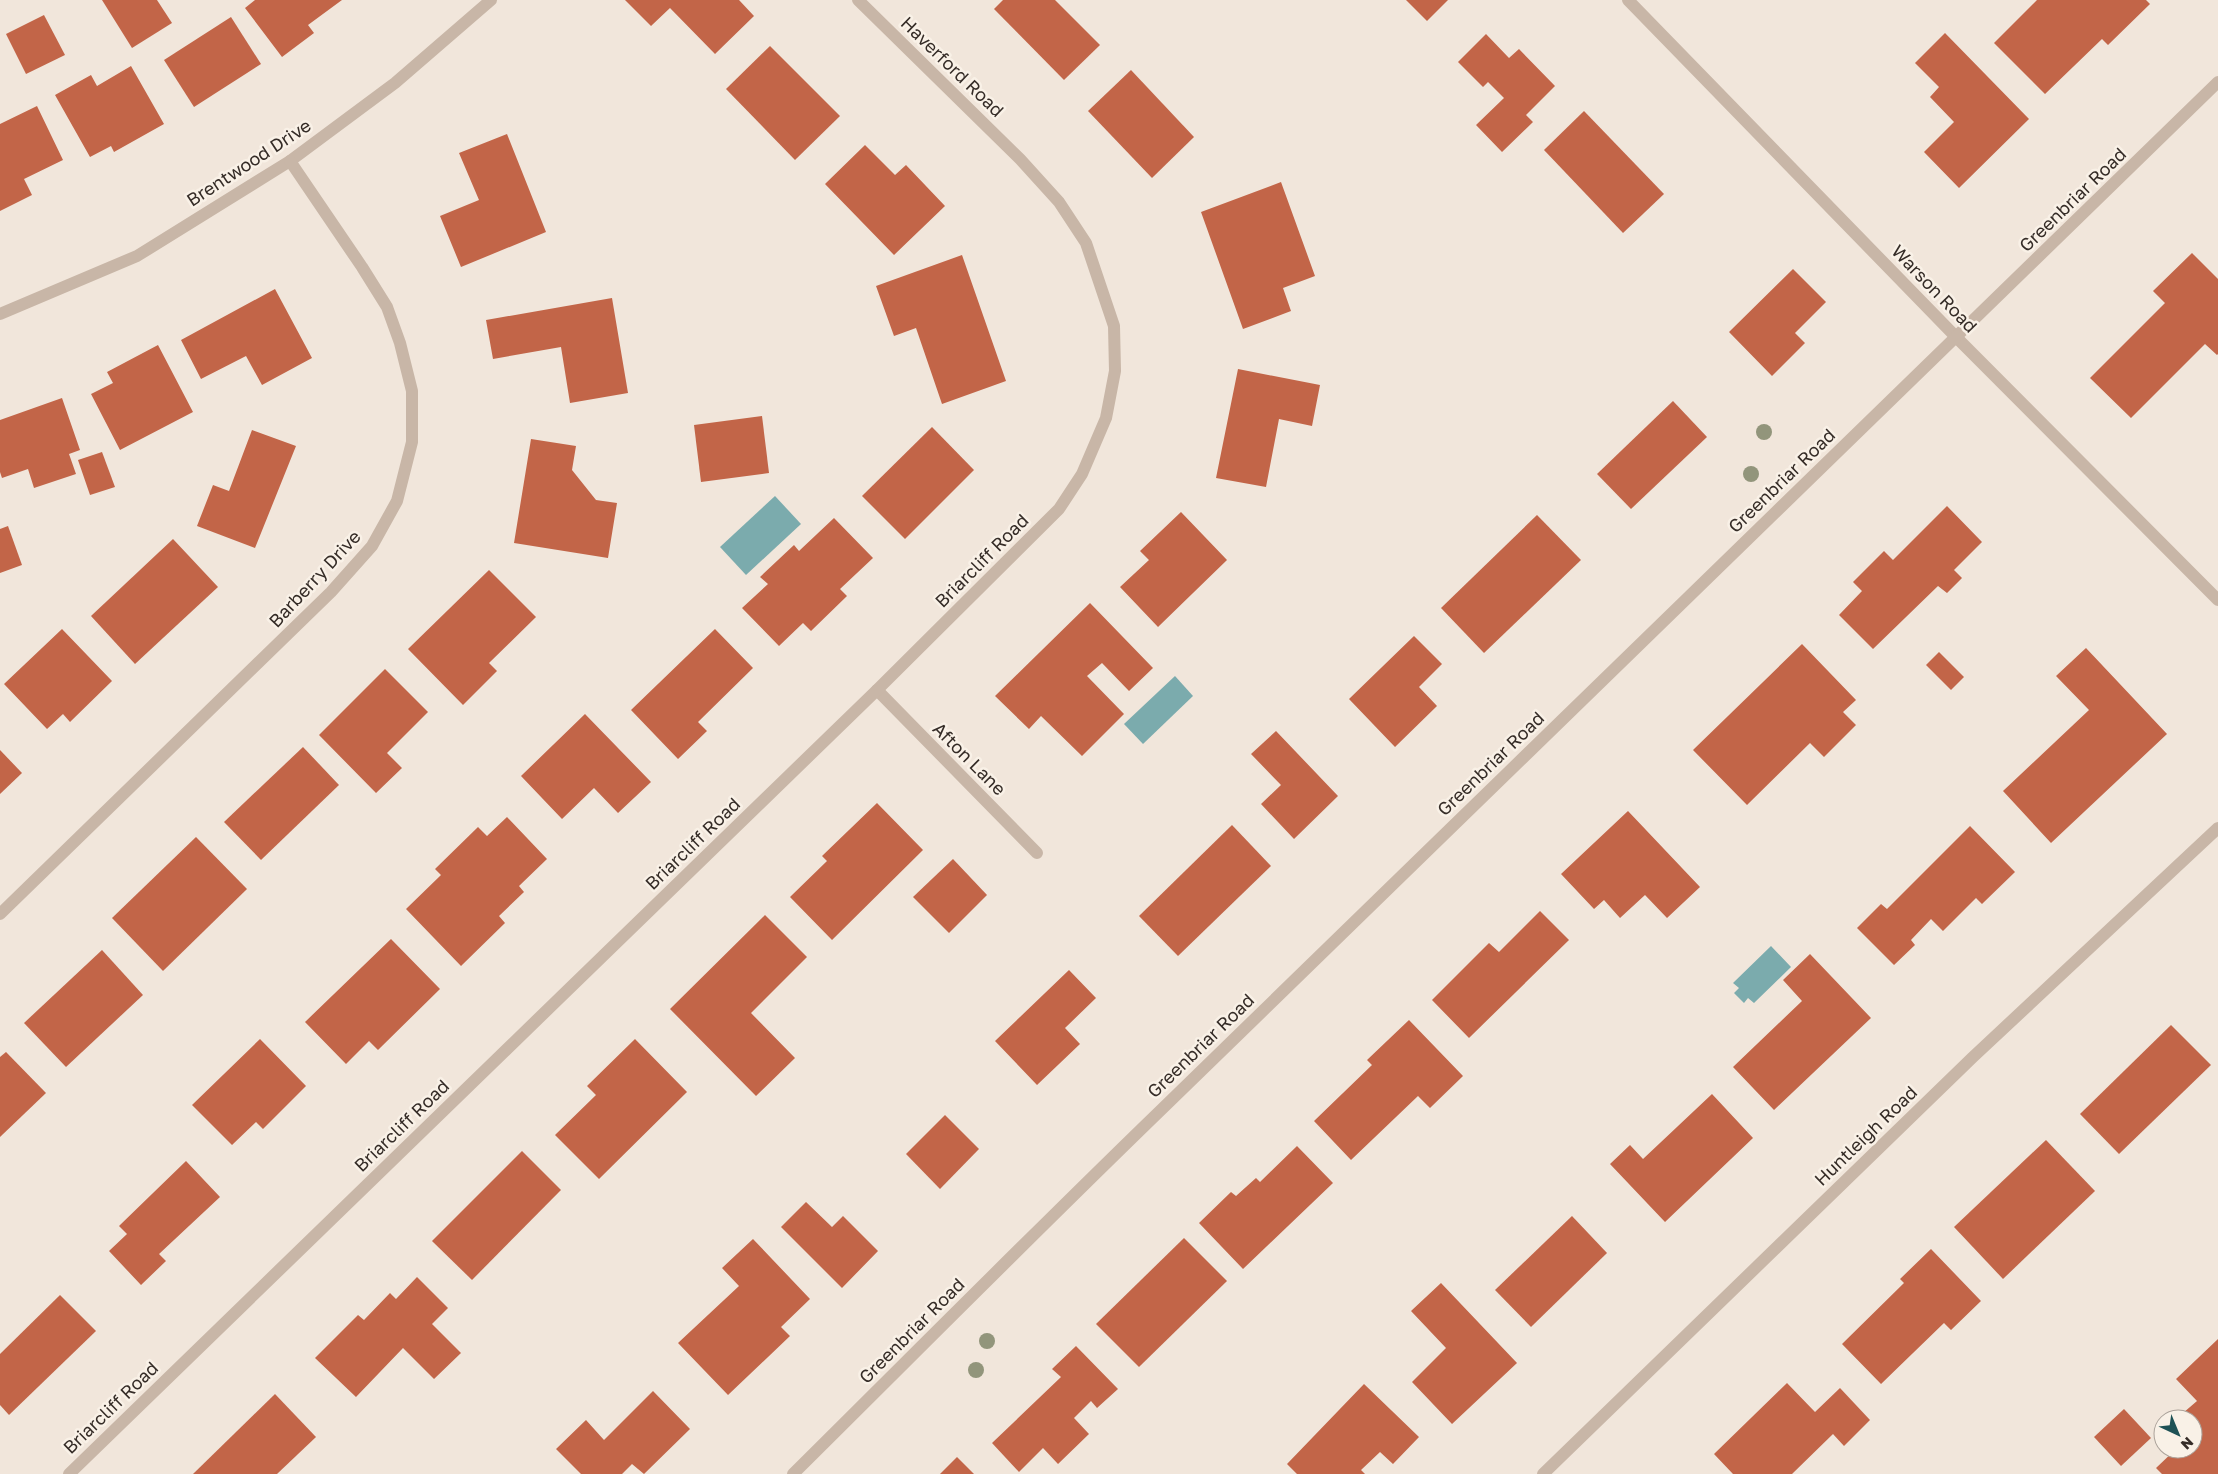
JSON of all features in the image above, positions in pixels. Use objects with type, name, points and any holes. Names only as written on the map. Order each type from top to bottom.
[{"type":"street","name":"Brentwood Drive","points":[[0,314],[137,256],[290,161],[395,83],[491,0]]},
{"type":"street","name":"Haverford Road","points":[[858,0],[1020,159]]},
{"type":"street","name":"Warson Road","points":[[1628,0],[1957,338],[2218,600]]},
{"type":"street","name":"Greenbriar Road","points":[[793,1474],[1165,1105],[1708,577],[1957,338],[2218,82]]},
{"type":"street","name":"Briarcliff Road","points":[[69,1474],[877,690],[1059,509],[1082,474],[1106,418],[1115,372],[1114,326],[1086,243],[1059,202],[1020,159]]},
{"type":"street","name":"Barberry Drive","points":[[0,914],[332,592],[372,546],[397,501],[412,442],[412,391],[400,343],[387,307],[290,161]]},
{"type":"street","name":"Afton Lane","points":[[877,690],[1037,853]]},
{"type":"street","name":"Huntleigh Road","points":[[1543,1474],[1973,1057],[2218,828]]},
{"type":"water","points":[[775,496],[801,524],[746,575],[720,547]]},
{"type":"water","points":[[1175,676],[1193,696],[1143,744],[1124,724]]},
{"type":"water","points":[[1771,946],[1791,967],[1754,1003],[1748,998],[1744,1003],[1734,993],[1739,988],[1733,983]]},
{"type":"building","points":[[102,0],[157,0],[172,23],[132,48]]},
{"type":"building","points":[[255,0],[342,0],[308,25],[314,33],[282,57],[245,8]]},
{"type":"building","points":[[625,0],[739,0],[754,16],[715,54],[670,8],[651,26]]},
{"type":"building","points":[[1003,0],[1055,0],[1100,45],[1064,80],[994,9]]},
{"type":"building","points":[[1406,0],[1448,0],[1427,21]]},
{"type":"building","points":[[2037,0],[2146,0],[2150,4],[2108,45],[2102,39],[2045,94],[1994,43]]},
{"type":"building","points":[[44,15],[65,55],[26,74],[6,34]]},
{"type":"building","points":[[231,17],[261,64],[194,107],[164,60]]},
{"type":"building","points":[[1945,33],[2029,119],[1959,188],[1924,152],[1954,122],[1930,97],[1939,87],[1915,63]]},
{"type":"building","points":[[1486,34],[1509,58],[1519,49],[1555,86],[1526,115],[1533,122],[1502,152],[1476,125],[1504,98],[1488,82],[1483,87],[1458,62]]},
{"type":"building","points":[[770,46],[840,116],[795,160],[726,89]]},
{"type":"building","points":[[131,66],[164,124],[114,152],[111,146],[90,157],[55,95],[91,75],[97,86]]},
{"type":"building","points":[[1131,70],[1194,137],[1152,178],[1088,111]]},
{"type":"building","points":[[37,106],[63,160],[24,179],[32,195],[0,211],[0,124]]},
{"type":"building","points":[[1584,111],[1664,194],[1623,233],[1544,150]]},
{"type":"building","points":[[507,134],[546,232],[461,267],[440,216],[479,200],[459,153]]},
{"type":"building","points":[[865,145],[895,175],[906,165],[945,206],[894,255],[825,184]]},
{"type":"building","points":[[1281,182],[1315,276],[1283,288],[1291,311],[1243,329],[1201,212]]},
{"type":"building","points":[[2192,253],[2218,279],[2218,354],[2205,344],[2131,418],[2090,378],[2165,303],[2153,291]]},
{"type":"building","points":[[962,255],[1006,381],[942,404],[916,328],[894,336],[876,286]]},
{"type":"building","points":[[1793,269],[1826,302],[1795,333],[1805,343],[1772,376],[1729,332]]},
{"type":"building","points":[[275,289],[312,358],[262,385],[246,356],[201,379],[181,340]]},
{"type":"building","points":[[612,298],[628,393],[570,403],[561,347],[493,359],[486,320]]},
{"type":"building","points":[[158,345],[193,412],[120,450],[91,394],[113,383],[107,372]]},
{"type":"building","points":[[1238,369],[1320,385],[1312,426],[1279,419],[1266,487],[1216,478]]},
{"type":"building","points":[[62,398],[80,450],[69,454],[76,474],[34,488],[28,469],[2,478],[0,472],[0,420]]},
{"type":"building","points":[[1673,401],[1707,437],[1631,509],[1597,474]]},
{"type":"building","points":[[762,416],[769,473],[701,482],[694,425]]},
{"type":"building","points":[[932,427],[974,470],[905,539],[862,496]]},
{"type":"building","points":[[252,430],[296,446],[255,548],[197,526],[213,485],[229,491]]},
{"type":"building","points":[[531,439],[576,446],[572,470],[596,500],[617,503],[608,558],[514,543]]},
{"type":"building","points":[[102,452],[115,487],[90,495],[78,460]]},
{"type":"building","points":[[1947,506],[1982,542],[1954,570],[1962,578],[1947,593],[1938,586],[1873,649],[1839,615],[1862,591],[1853,582],[1884,551],[1893,560]]},
{"type":"building","points":[[1181,512],[1227,560],[1158,627],[1120,587],[1149,560],[1140,551]]},
{"type":"building","points":[[1537,515],[1581,560],[1484,653],[1441,608]]},
{"type":"building","points":[[834,518],[873,558],[840,589],[847,596],[811,631],[803,623],[779,646],[742,608],[768,584],[760,577],[794,545],[799,551]]},
{"type":"building","points":[[8,526],[22,565],[0,573],[0,529]]},
{"type":"building","points":[[173,539],[218,587],[135,664],[91,616]]},
{"type":"building","points":[[489,570],[536,617],[489,663],[497,671],[463,705],[408,649]]},
{"type":"building","points":[[1090,603],[1153,668],[1129,691],[1102,663],[1087,676],[1124,714],[1082,756],[1041,716],[1029,729],[995,696]]},
{"type":"building","points":[[62,629],[112,681],[70,722],[63,714],[47,729],[4,684]]},
{"type":"building","points":[[715,629],[753,668],[698,722],[707,731],[678,759],[631,710]]},
{"type":"building","points":[[1414,636],[1442,664],[1419,687],[1437,706],[1395,747],[1349,699]]},
{"type":"building","points":[[1802,644],[1856,700],[1843,712],[1856,725],[1824,757],[1810,743],[1747,805],[1693,750]]},
{"type":"building","points":[[2086,648],[2167,734],[2051,843],[2003,791],[2089,710],[2056,676]]},
{"type":"building","points":[[1939,652],[1964,677],[1951,690],[1926,665]]},
{"type":"building","points":[[385,669],[428,712],[387,753],[402,768],[376,793],[319,735]]},
{"type":"building","points":[[585,714],[651,782],[618,813],[594,788],[562,819],[521,776]]},
{"type":"building","points":[[1276,731],[1338,796],[1294,839],[1261,804],[1281,785],[1251,754]]},
{"type":"building","points":[[303,747],[339,785],[261,860],[224,822]]},
{"type":"building","points":[[0,750],[22,773],[0,794]]},
{"type":"building","points":[[877,803],[923,850],[832,940],[790,897],[827,861],[822,856]]},
{"type":"building","points":[[1628,811],[1700,887],[1667,918],[1645,895],[1620,918],[1604,900],[1594,909],[1561,874]]},
{"type":"building","points":[[507,817],[547,859],[519,886],[524,892],[499,916],[505,923],[461,966],[406,909],[441,875],[435,869],[478,827],[487,836]]},
{"type":"building","points":[[1232,825],[1271,866],[1178,956],[1139,916]]},
{"type":"building","points":[[1970,826],[2015,872],[1982,904],[1976,898],[1943,931],[1931,919],[1911,940],[1915,945],[1894,965],[1857,928],[1881,904],[1887,909]]},
{"type":"building","points":[[196,837],[247,889],[163,971],[112,918]]},
{"type":"building","points":[[953,859],[987,895],[949,933],[913,897]]},
{"type":"building","points":[[1540,911],[1569,940],[1469,1038],[1432,1000],[1489,943],[1499,952]]},
{"type":"building","points":[[765,915],[807,957],[751,1013],[795,1058],[756,1096],[670,1009]]},
{"type":"building","points":[[391,939],[440,989],[378,1050],[369,1041],[346,1064],[305,1022]]},
{"type":"building","points":[[102,950],[143,995],[66,1067],[24,1023]]},
{"type":"building","points":[[1810,954],[1871,1018],[1774,1110],[1733,1067],[1802,1001],[1783,980]]},
{"type":"building","points":[[1069,970],[1096,998],[1065,1028],[1080,1044],[1037,1085],[995,1041]]},
{"type":"building","points":[[1409,1020],[1463,1076],[1430,1108],[1418,1096],[1351,1160],[1314,1121],[1372,1065],[1367,1060]]},
{"type":"building","points":[[2171,1025],[2211,1065],[2119,1154],[2080,1114]]},
{"type":"building","points":[[260,1039],[306,1086],[263,1129],[256,1122],[232,1145],[192,1105]]},
{"type":"building","points":[[635,1039],[687,1092],[599,1179],[555,1135],[596,1095],[587,1086]]},
{"type":"building","points":[[6,1052],[46,1093],[0,1137],[0,1057]]},
{"type":"building","points":[[1712,1094],[1753,1138],[1665,1222],[1610,1164],[1630,1145],[1643,1159]]},
{"type":"building","points":[[945,1115],[979,1149],[940,1189],[906,1154]]},
{"type":"building","points":[[2046,1140],[2095,1191],[2003,1279],[1954,1227]]},
{"type":"building","points":[[1297,1146],[1333,1183],[1243,1269],[1199,1223],[1231,1192],[1236,1196],[1256,1178],[1260,1182]]},
{"type":"building","points":[[522,1151],[561,1190],[472,1280],[432,1241]]},
{"type":"building","points":[[186,1161],[220,1197],[159,1254],[166,1261],[141,1285],[109,1251],[127,1234],[119,1226]]},
{"type":"building","points":[[806,1202],[832,1227],[843,1216],[878,1251],[842,1288],[781,1227]]},
{"type":"building","points":[[1572,1216],[1607,1253],[1531,1327],[1495,1290]]},
{"type":"building","points":[[1184,1238],[1227,1281],[1139,1367],[1096,1324]]},
{"type":"building","points":[[753,1239],[810,1299],[781,1327],[790,1336],[728,1395],[678,1343],[739,1286],[722,1268]]},
{"type":"building","points":[[1931,1249],[1981,1301],[1951,1330],[1944,1323],[1881,1384],[1842,1344],[1904,1283],[1900,1279]]},
{"type":"building","points":[[417,1277],[448,1308],[432,1324],[461,1353],[434,1379],[403,1348],[356,1397],[315,1358],[358,1315],[364,1320],[390,1293],[396,1299]]},
{"type":"building","points":[[1441,1283],[1517,1363],[1452,1424],[1412,1382],[1446,1348],[1411,1311]]},
{"type":"building","points":[[60,1295],[96,1331],[9,1415],[0,1405],[0,1354]]},
{"type":"building","points":[[2218,1339],[2218,1474],[2162,1474],[2156,1468],[2165,1459],[2203,1459],[2203,1409],[2188,1409],[2197,1401],[2176,1379]]},
{"type":"building","points":[[1076,1346],[1118,1389],[1097,1408],[1091,1401],[1074,1418],[1089,1434],[1058,1464],[1043,1448],[1019,1472],[992,1443],[1061,1377],[1052,1369]]},
{"type":"building","points":[[1787,1383],[1815,1412],[1840,1388],[1870,1420],[1844,1446],[1833,1434],[1792,1474],[1733,1474],[1714,1454]]},
{"type":"building","points":[[1364,1384],[1419,1437],[1393,1464],[1380,1452],[1361,1470],[1365,1474],[1297,1474],[1287,1464]]},
{"type":"building","points":[[653,1391],[690,1429],[644,1474],[632,1464],[622,1474],[581,1474],[556,1449],[586,1420],[604,1440]]},
{"type":"building","points":[[275,1394],[316,1437],[277,1474],[193,1474]]},
{"type":"building","points":[[2124,1409],[2151,1438],[2121,1466],[2094,1437]]},
{"type":"building","points":[[957,1457],[974,1474],[940,1474]]}]
